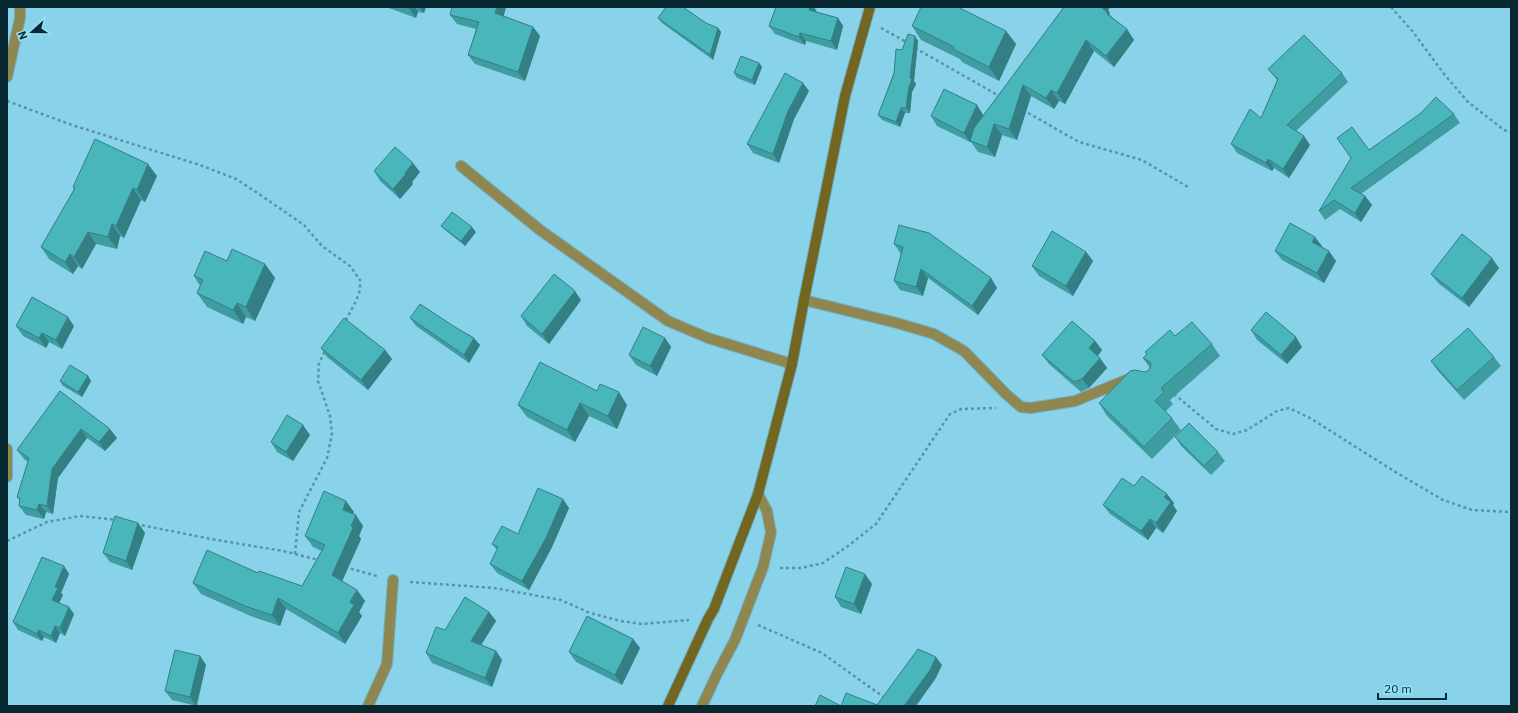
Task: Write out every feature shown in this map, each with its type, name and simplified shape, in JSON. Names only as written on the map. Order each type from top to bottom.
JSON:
[{"type":"street","points":[[7,77],[20,18],[20,7]]},
{"type":"street","points":[[668,706],[714,609],[758,494],[792,364],[845,96],[870,7]]},
{"type":"street","points":[[461,166],[540,230],[668,321],[708,338],[792,364]]},
{"type":"street","points":[[804,300],[897,323],[934,334],[964,350],[1006,394],[1021,407],[1031,408],[1075,401],[1130,379],[1144,376]]},
{"type":"street","points":[[7,449],[7,477]]},
{"type":"street","points":[[702,706],[735,640],[763,567],[771,533],[767,511],[758,494]]},
{"type":"street","points":[[368,706],[387,664],[393,580]]},
{"type":"path","points":[[1391,7],[1413,32],[1444,74],[1468,102],[1504,130],[1511,132]]},
{"type":"path","points":[[866,20],[1003,99]]},
{"type":"path","points":[[7,101],[72,125],[200,165],[236,179],[304,225],[322,246],[350,266],[360,280],[360,290],[349,317],[342,327]]},
{"type":"path","points":[[1017,106],[1078,142],[1142,160],[1188,187]]},
{"type":"path","points":[[295,554],[299,512],[327,458],[332,434],[330,416],[318,381],[319,363],[325,349]]},
{"type":"path","points":[[1169,390],[1216,429],[1233,434],[1247,430],[1277,411],[1289,408],[1310,418],[1443,500],[1472,510],[1511,512]]},
{"type":"path","points":[[763,567],[801,568],[823,563],[876,524],[950,414],[961,409],[1021,407]]},
{"type":"path","points":[[7,541],[47,522],[80,516],[120,520]]},
{"type":"path","points":[[135,524],[295,554],[325,562]]},
{"type":"path","points":[[340,566],[393,580],[494,588],[561,600],[590,613],[621,621],[642,624],[708,619]]},
{"type":"path","points":[[743,620],[780,634],[822,653],[890,702]]},
{"type":"building","points":[[452,7],[497,7],[495,13],[533,27],[518,72],[468,55],[479,22],[450,15]]},
{"type":"building","points":[[666,7],[683,7],[706,23],[718,28],[710,55],[658,18]]},
{"type":"building","points":[[776,7],[810,7],[809,10],[838,18],[831,41],[800,33],[799,37],[769,26]]},
{"type":"building","points":[[921,7],[958,7],[1006,31],[989,67],[953,49],[954,47],[912,26]]},
{"type":"building","points":[[1064,7],[1101,7],[1108,13],[1107,14],[1127,29],[1106,56],[1086,40],[1057,93],[1051,90],[1046,98],[1023,85],[1009,129],[994,124],[987,147],[970,141],[974,128]]},
{"type":"building","points":[[908,34],[915,36],[910,78],[912,79],[909,87],[906,108],[901,108],[896,122],[878,115],[894,74],[896,49],[902,50]]},
{"type":"building","points":[[1304,35],[1342,73],[1287,125],[1304,136],[1283,169],[1268,159],[1266,163],[1231,144],[1250,109],[1261,118],[1278,79],[1268,69]]},
{"type":"building","points":[[741,56],[759,63],[752,80],[734,73]]},
{"type":"building","points":[[785,73],[803,83],[788,111],[773,154],[747,144]]},
{"type":"building","points":[[944,89],[977,105],[964,133],[931,116]]},
{"type":"building","points":[[1436,97],[1454,114],[1351,188],[1365,196],[1355,213],[1334,200],[1319,211],[1351,158],[1337,138],[1352,127],[1369,150],[1421,113]]},
{"type":"building","points":[[95,139],[148,164],[137,190],[133,188],[116,226],[112,224],[108,237],[88,232],[74,257],[70,254],[65,262],[41,247],[75,188],[73,187]]},
{"type":"building","points":[[395,147],[413,163],[393,189],[374,171]]},
{"type":"building","points":[[452,212],[472,227],[461,241],[441,226]]},
{"type":"building","points":[[1290,223],[1315,237],[1312,242],[1329,251],[1317,273],[1275,251]]},
{"type":"building","points":[[899,225],[929,233],[991,278],[972,306],[921,269],[916,287],[894,281],[903,247],[894,244]]},
{"type":"building","points":[[1052,231],[1086,252],[1066,286],[1032,266]]},
{"type":"building","points":[[1462,234],[1492,258],[1462,298],[1431,274]]},
{"type":"building","points":[[232,249],[265,264],[246,307],[237,303],[233,310],[197,293],[203,280],[194,276],[205,251],[227,261]]},
{"type":"building","points":[[554,274],[575,291],[542,334],[521,316]]},
{"type":"building","points":[[32,297],[68,317],[56,340],[42,333],[39,338],[16,326]]},
{"type":"building","points":[[420,304],[474,338],[464,355],[410,318]]},
{"type":"building","points":[[1266,312],[1296,337],[1281,355],[1251,330]]},
{"type":"building","points":[[344,318],[385,350],[361,380],[321,348]]},
{"type":"building","points":[[1072,321],[1095,341],[1089,348],[1100,358],[1082,379],[1074,382],[1042,355]]},
{"type":"building","points":[[1192,322],[1212,344],[1161,388],[1164,392],[1155,401],[1172,418],[1144,447],[1099,403],[1130,371],[1135,370],[1145,372],[1149,370],[1151,365],[1150,362],[1143,358],[1147,354],[1145,352],[1170,330],[1175,336]]},
{"type":"building","points":[[643,327],[665,338],[650,366],[629,355]]},
{"type":"building","points":[[1468,328],[1494,357],[1457,390],[1431,361]]},
{"type":"building","points":[[540,362],[597,391],[600,384],[619,392],[608,416],[580,403],[567,430],[518,405]]},
{"type":"building","points":[[70,365],[88,376],[78,392],[60,381]]},
{"type":"building","points":[[60,391],[110,429],[99,442],[81,429],[52,469],[47,506],[39,504],[37,510],[19,506],[20,498],[17,497],[29,458],[17,450]]},
{"type":"building","points":[[287,415],[303,425],[286,452],[271,442]]},
{"type":"building","points":[[1189,423],[1218,452],[1204,466],[1175,437]]},
{"type":"building","points":[[1142,476],[1167,494],[1164,497],[1171,502],[1156,523],[1150,519],[1141,531],[1103,505],[1122,478],[1134,486]]},
{"type":"building","points":[[538,488],[563,499],[546,538],[522,581],[490,564],[498,547],[492,544],[502,526],[518,534]]},
{"type":"building","points":[[324,491],[346,501],[343,510],[356,515],[351,526],[353,528],[332,575],[357,590],[350,602],[354,605],[338,633],[278,598],[272,615],[245,606],[193,583],[207,550],[258,573],[259,571],[302,586],[325,545],[305,536]]},
{"type":"building","points":[[115,516],[138,523],[126,561],[103,553]]},
{"type":"building","points":[[42,557],[64,566],[55,587],[58,588],[52,600],[69,607],[60,628],[55,626],[51,636],[39,630],[37,634],[13,622]]},
{"type":"building","points":[[846,567],[865,574],[854,604],[835,597]]},
{"type":"building","points":[[465,597],[489,612],[471,641],[496,651],[485,678],[426,653],[436,627],[445,630]]},
{"type":"building","points":[[587,616],[633,639],[615,675],[569,652]]},
{"type":"building","points":[[918,649],[936,657],[930,670],[904,706],[841,706],[846,693],[877,705]]},
{"type":"building","points":[[175,650],[200,656],[190,697],[165,691]]},
{"type":"building","points":[[820,695],[841,706],[815,706]]}]
